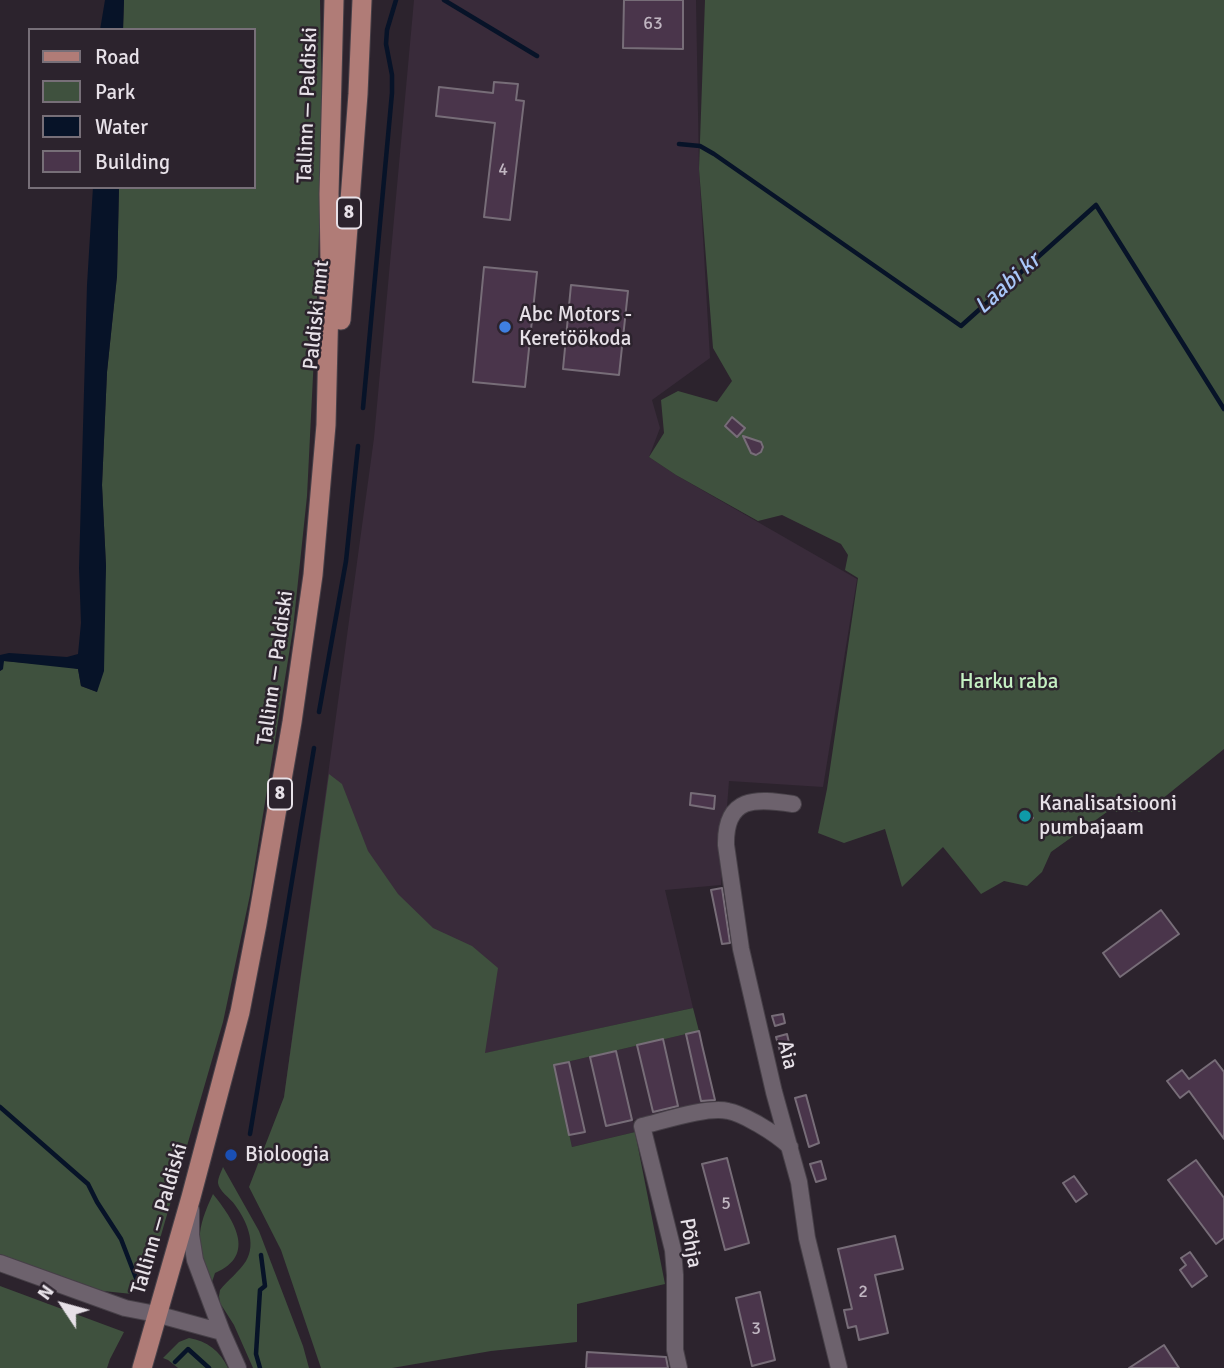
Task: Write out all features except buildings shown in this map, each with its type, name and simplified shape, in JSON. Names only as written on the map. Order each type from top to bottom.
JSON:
[{"type":"main road","name":"Tallinn — Paldiski","points":[[142,1368],[191,1198],[240,1012],[292,722],[313,575],[326,425],[334,0]]},
{"type":"main road","name":"Paldiski mnt","points":[[326,425],[341,329],[362,0]]},
{"type":"street","name":"Aia","points":[[793,804],[759,800],[747,803],[738,808],[731,817],[726,834],[741,949],[774,1092],[799,1182],[807,1238],[839,1368]]},
{"type":"street","name":"Põhja","points":[[679,1368],[675,1349],[673,1250],[642,1126],[706,1111],[726,1110],[769,1130],[790,1146]]},
{"type":"street","points":[[191,1198],[191,1235],[195,1260],[238,1368]]},
{"type":"street","points":[[0,1263],[125,1308],[222,1332]]},
{"type":"shaded area","points":[[414,0],[696,0],[699,169],[710,358],[652,400],[660,428],[649,457],[857,579],[823,787],[729,781],[721,885],[665,890],[693,1008],[284,1097],[374,438]]},
{"type":"shaded area","points":[[699,1031],[715,1102],[633,1120],[635,1132],[572,1147],[554,1065]]},
{"type":"green space","points":[[124,0],[320,0],[322,98],[318,276],[307,496],[293,629],[250,895],[223,1022],[148,1280],[132,1294],[103,1291],[0,1254],[0,671],[3,669],[3,661],[66,666],[78,669],[81,686],[97,692],[106,566],[102,485],[107,372],[117,276],[119,189],[256,189],[256,28],[123,28]]},
{"type":"green space","name":"Harku raba","points":[[705,0],[1224,0],[1224,749],[1146,812],[1107,812],[1051,852],[1042,872],[1027,886],[1004,881],[981,894],[943,847],[902,887],[885,829],[844,843],[818,833],[858,578],[845,570],[848,555],[841,544],[782,515],[758,521],[649,457],[664,433],[661,400],[678,391],[717,402],[732,381],[713,348],[699,169]]},
{"type":"green space","points":[[329,774],[342,784],[368,851],[398,894],[433,928],[472,946],[498,968],[485,1053],[693,1008],[699,1031],[554,1065],[572,1147],[635,1132],[665,1284],[577,1304],[577,1342],[491,1351],[392,1368],[321,1368],[281,1250],[249,1187],[284,1097]]},
{"type":"green space","points":[[223,1167],[259,1231],[309,1368],[253,1368],[234,1325],[220,1303],[220,1290],[246,1261],[250,1247],[249,1232],[243,1218],[219,1186],[218,1179]]},
{"type":"green space","points":[[213,1194],[234,1225],[239,1247],[236,1257],[215,1273],[212,1282],[202,1258],[200,1237]]},
{"type":"green space","points":[[0,1286],[124,1332],[107,1368],[0,1368]]},
{"type":"green space","points":[[189,1338],[212,1348],[228,1368],[178,1368],[163,1358],[179,1342]]},
{"type":"water","points":[[105,0],[124,0],[123,28],[100,28]]},
{"type":"water","points":[[93,189],[119,189],[117,276],[107,372],[102,485],[106,566],[104,671],[97,692],[81,686],[78,669],[4,661],[0,671],[0,655],[9,653],[67,657],[78,654],[81,623],[79,568],[87,285]]},
{"type":"waterway","points":[[363,408],[392,93],[392,75],[386,44],[387,30],[396,0]]},
{"type":"waterway","points":[[444,0],[537,56]]},
{"type":"waterway","name":"Laabi kr","points":[[679,144],[700,146],[714,154],[961,326],[1096,205],[1224,409]]},
{"type":"waterway","points":[[319,712],[346,561],[358,446]]},
{"type":"waterway","points":[[250,1134],[314,748]]},
{"type":"waterway","points":[[0,1107],[88,1184],[121,1239],[136,1278]]},
{"type":"waterway","points":[[260,1368],[256,1354],[260,1290],[265,1286],[261,1255]]},
{"type":"waterway","points":[[175,1362],[188,1349],[209,1368]]},
{"type":"place","name":"Abc Motors - Keretöökoda","points":[[505,327]]},
{"type":"place","name":"Kanalisatsiooni pumbajaam","points":[[1025,816]]},
{"type":"place","name":"Bioloogia","points":[[231,1155]]}]
